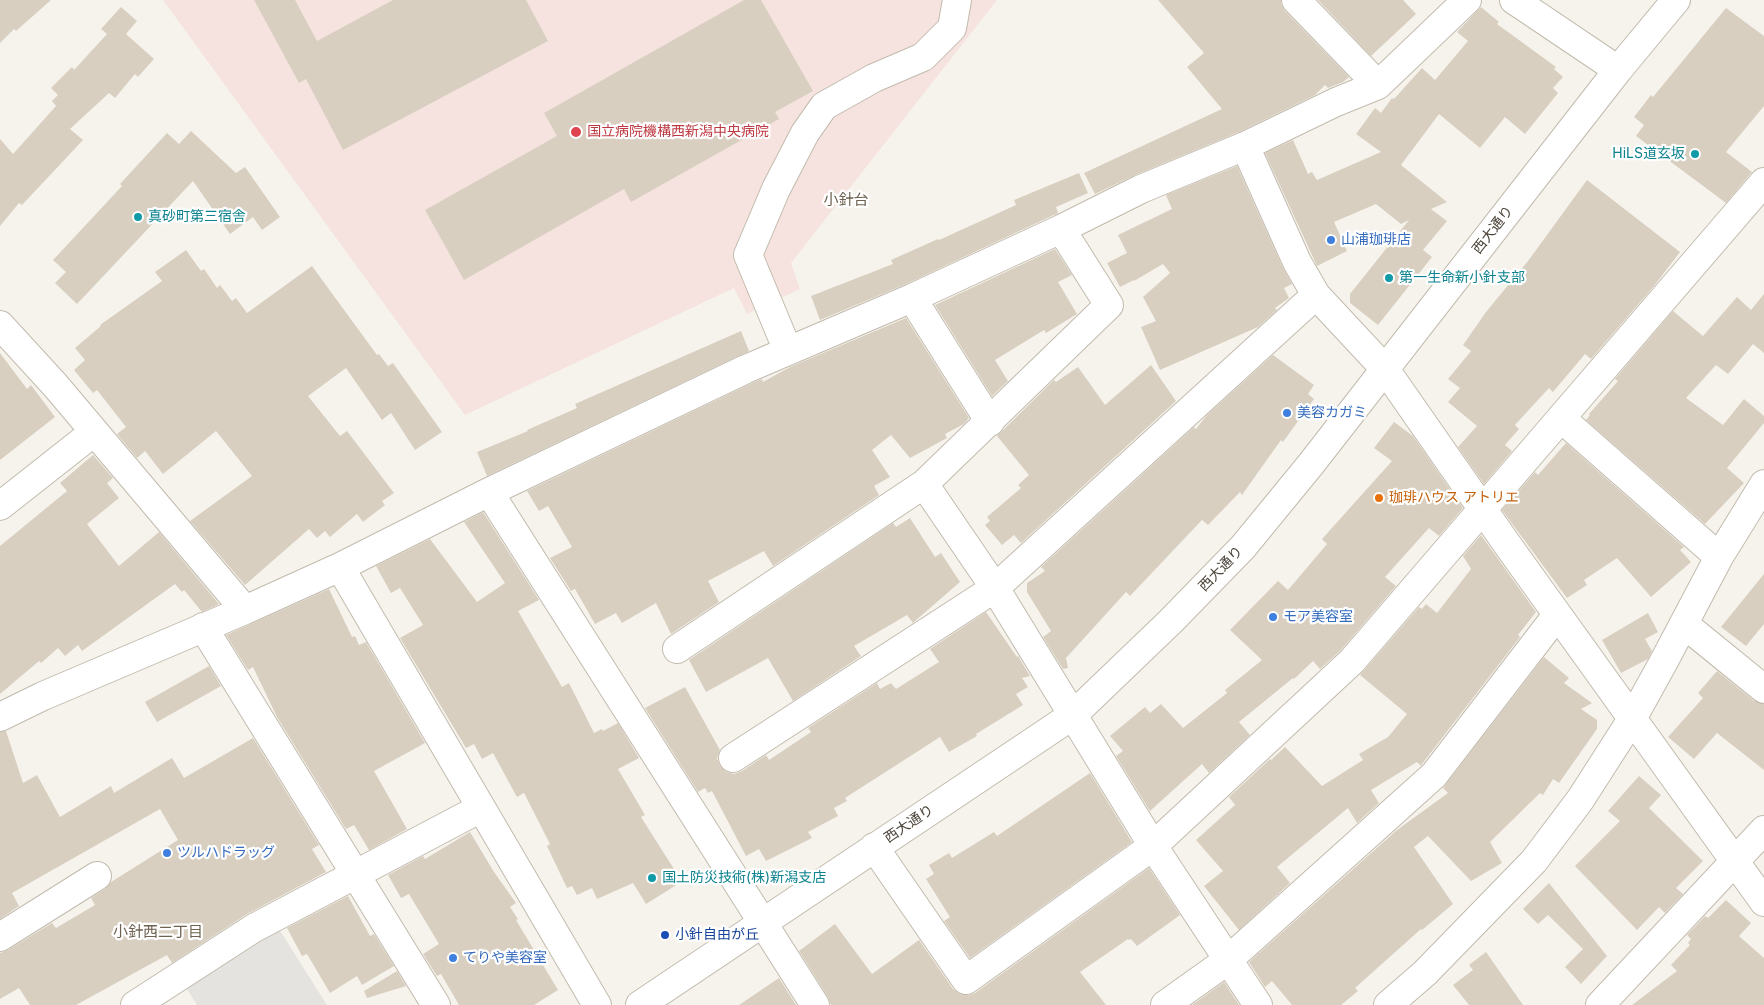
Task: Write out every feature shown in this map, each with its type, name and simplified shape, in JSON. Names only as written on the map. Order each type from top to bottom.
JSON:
[{"type":"street","points":[[788,351],[748,255],[776,189],[805,133],[824,106],[874,78],[923,58],[952,28],[957,0]]},
{"type":"street","points":[[1296,0],[1378,85]]},
{"type":"street","points":[[0,717],[340,567],[489,492],[746,369],[912,298],[1061,229],[1141,189],[1245,146],[1336,102],[1378,85],[1467,0]]},
{"type":"street","points":[[1514,0],[1618,70]]},
{"type":"street","name":"西大通り","points":[[640,1005],[1073,715],[1171,621],[1243,547],[1311,464],[1618,70],[1676,0]]},
{"type":"street","points":[[1245,146],[1297,262],[1316,295],[1385,369],[1557,615],[1764,902]]},
{"type":"street","points":[[874,847],[966,980],[1153,846],[1352,661],[1764,182]]},
{"type":"street","points":[[677,649],[924,484],[1109,305],[1061,229]]},
{"type":"street","points":[[733,758],[995,588],[1316,295]]},
{"type":"street","points":[[912,298],[990,422]]},
{"type":"street","points":[[0,325],[94,432],[245,610]]},
{"type":"street","points":[[1562,419],[1719,557]]},
{"type":"street","points":[[0,506],[94,432]]},
{"type":"street","points":[[924,484],[995,588],[1153,846],[1258,1005]]},
{"type":"street","points":[[1388,1005],[1425,973],[1534,861],[1580,800],[1632,718],[1719,557],[1762,490]]},
{"type":"street","points":[[489,492],[815,1005]]},
{"type":"street","points":[[340,567],[597,1005]]},
{"type":"street","points":[[1166,1005],[1228,960],[1434,775],[1557,615]]},
{"type":"street","points":[[1684,624],[1764,689]]},
{"type":"street","points":[[203,627],[354,875],[436,1005]]},
{"type":"street","points":[[135,1005],[254,928],[481,808]]},
{"type":"street","points":[[1600,1005],[1764,830]]},
{"type":"street","points":[[0,937],[96,876]]},
{"type":"shaded area","name":"国立病院機構西新潟中央病院","points":[[163,0],[997,0],[791,263],[800,289],[747,314],[734,288],[465,415]]},
{"type":"shaded area","points":[[279,929],[327,1005],[197,1005],[185,986]]},
{"type":"building","points":[[0,0],[51,0],[16,31],[14,29],[0,43]]},
{"type":"building","points":[[254,0],[295,0],[317,41],[393,0],[526,0],[548,41],[343,150],[306,79],[299,83]]},
{"type":"building","points":[[744,0],[761,0],[813,91],[775,112],[779,119],[631,202],[624,189],[464,280],[425,210],[557,136],[544,113]]},
{"type":"building","points":[[1158,0],[1281,0],[1285,11],[1349,77],[1343,82],[1328,88],[1325,85],[1315,95],[1239,132],[1135,175],[1095,194],[1084,173],[1222,109],[1187,67],[1204,53]]},
{"type":"building","points":[[1318,0],[1403,0],[1416,14],[1371,56]]},
{"type":"building","points":[[121,7],[137,21],[126,34],[154,59],[138,77],[135,74],[115,98],[109,93],[70,129],[83,140],[22,205],[19,203],[0,226],[0,139],[13,154],[56,106],[52,101],[58,95],[51,88],[72,67],[74,70],[107,34],[101,29]]},
{"type":"building","points":[[1481,7],[1499,22],[1497,24],[1556,67],[1554,69],[1563,77],[1553,88],[1558,93],[1525,134],[1505,117],[1480,148],[1439,114],[1401,165],[1447,202],[1431,209],[1447,221],[1423,250],[1432,257],[1378,325],[1350,303],[1350,294],[1409,220],[1401,224],[1376,204],[1334,222],[1347,251],[1317,266],[1265,153],[1293,140],[1308,174],[1312,172],[1317,180],[1381,152],[1356,134],[1375,108],[1381,113],[1392,98],[1394,99],[1422,68],[1435,80],[1468,41],[1457,32]]},
{"type":"building","points":[[1726,8],[1764,36],[1764,106],[1726,152],[1752,172],[1726,203],[1636,136],[1644,125],[1634,117],[1651,95],[1653,97]]},
{"type":"building","name":"真砂町第三宿舎","points":[[191,131],[236,173],[245,167],[280,217],[262,230],[253,217],[230,234],[193,181],[77,304],[55,283],[66,272],[53,260],[122,186],[120,184],[167,133],[179,144]]},
{"type":"building","points":[[1237,166],[1292,284],[1284,288],[1289,298],[1275,308],[1277,310],[1258,327],[1160,370],[1141,327],[1156,321],[1143,297],[1170,273],[1163,264],[1120,287],[1107,263],[1127,253],[1118,235],[1172,209],[1166,195]]},
{"type":"building","points":[[1079,173],[1088,193],[1056,207],[1058,213],[906,284],[820,320],[811,296],[893,264],[891,260],[1016,205],[1014,200]]},
{"type":"building","points":[[1587,180],[1680,252],[1654,286],[1591,359],[1585,354],[1553,392],[1549,388],[1515,425],[1519,429],[1505,445],[1512,451],[1484,484],[1458,447],[1477,426],[1448,402],[1460,388],[1448,379],[1471,351],[1463,345],[1486,312],[1528,261]]},
{"type":"building","points":[[1055,249],[1072,275],[1058,282],[1077,314],[1046,333],[1044,330],[995,360],[1008,381],[992,396],[935,305]]},
{"type":"building","points":[[186,250],[201,271],[204,269],[217,288],[220,285],[232,301],[236,298],[247,313],[312,266],[377,355],[379,354],[388,366],[393,363],[442,432],[415,450],[391,413],[382,420],[346,368],[308,396],[340,436],[347,431],[394,493],[382,501],[385,505],[363,522],[357,514],[330,537],[325,531],[317,538],[309,529],[245,585],[190,521],[252,476],[216,431],[163,474],[145,451],[137,458],[117,434],[126,427],[97,390],[93,393],[74,370],[85,360],[75,348],[100,325],[162,281],[155,272]]},
{"type":"building","points":[[1764,294],[1764,353],[1753,344],[1728,374],[1716,365],[1686,398],[1723,425],[1744,399],[1764,416],[1764,423],[1727,468],[1744,483],[1705,524],[1586,420],[1618,381],[1615,379],[1673,311],[1703,336],[1737,297],[1751,310]]},
{"type":"building","points":[[906,318],[969,418],[964,424],[945,434],[947,438],[910,458],[891,435],[872,450],[890,477],[874,486],[879,495],[773,566],[764,551],[708,581],[719,602],[671,634],[656,603],[622,623],[616,613],[595,624],[575,589],[571,591],[550,558],[572,547],[548,506],[539,511],[527,491],[752,383],[762,379],[763,382],[790,367]]},
{"type":"building","points":[[741,331],[749,351],[487,476],[477,452],[577,408],[575,404]]},
{"type":"building","points":[[0,353],[27,389],[31,385],[55,417],[0,460]]},
{"type":"building","points":[[1273,355],[1314,385],[1308,394],[1314,399],[1283,442],[1281,440],[1242,495],[1240,492],[1208,525],[1202,520],[1130,596],[1126,592],[1066,658],[1068,668],[1063,669],[1043,637],[1051,631],[1027,592],[1027,583],[1045,571],[1041,567],[1194,427],[1196,429],[1207,415]]},
{"type":"building","points":[[1151,365],[1176,401],[1021,543],[1014,535],[1002,545],[985,525],[990,521],[987,517],[1021,488],[1018,485],[1029,475],[997,436],[1054,380],[1056,382],[1078,367],[1105,405]]},
{"type":"building","points":[[1394,422],[1413,436],[1463,508],[1439,536],[1429,528],[1385,577],[1396,586],[1341,650],[1320,669],[1313,661],[1294,679],[1239,722],[1250,735],[1209,773],[1202,764],[1150,811],[1116,756],[1123,751],[1110,736],[1145,707],[1150,713],[1161,704],[1183,728],[1227,693],[1225,690],[1262,660],[1230,630],[1278,581],[1288,590],[1327,544],[1322,539],[1392,461],[1374,448]]},
{"type":"building","points":[[1566,443],[1684,547],[1680,550],[1691,562],[1651,597],[1617,558],[1584,580],[1587,585],[1567,598],[1502,510],[1535,472],[1538,475]]},
{"type":"building","points":[[93,455],[113,478],[107,483],[119,498],[87,524],[119,566],[159,532],[219,604],[202,612],[184,590],[182,592],[175,584],[82,651],[78,645],[65,656],[58,648],[41,663],[39,661],[0,694],[0,546],[67,491],[60,483]]},
{"type":"building","points":[[483,512],[539,600],[518,611],[562,687],[569,683],[594,733],[602,729],[603,731],[618,723],[639,758],[618,769],[645,815],[641,817],[674,869],[670,872],[678,884],[646,904],[633,883],[597,899],[592,888],[577,895],[572,886],[567,888],[547,846],[550,844],[524,793],[517,797],[493,753],[482,759],[474,744],[466,748],[400,638],[423,625],[400,588],[391,593],[376,566],[430,539],[477,602],[505,583],[464,522]]},
{"type":"building","points":[[910,518],[935,557],[941,553],[960,582],[913,623],[907,615],[854,646],[861,656],[793,701],[768,658],[706,692],[689,660],[893,523],[896,527]]},
{"type":"building","points":[[1481,535],[1536,612],[1518,635],[1520,637],[1421,766],[1417,762],[1371,790],[1379,803],[1357,823],[1348,808],[1277,867],[1290,883],[1239,930],[1204,886],[1223,871],[1196,840],[1235,805],[1229,797],[1285,747],[1322,786],[1363,760],[1359,754],[1388,737],[1407,714],[1360,675],[1419,607],[1422,609],[1426,604],[1437,613],[1471,569],[1463,556]]},
{"type":"building","points":[[1764,574],[1764,624],[1746,646],[1721,627]]},
{"type":"building","points":[[329,589],[352,637],[355,636],[359,645],[366,642],[425,743],[374,771],[407,829],[369,850],[354,825],[346,829],[277,717],[253,667],[248,670],[226,635]]},
{"type":"building","points":[[986,612],[1030,676],[1022,678],[1028,687],[1016,694],[1023,705],[976,734],[977,736],[949,752],[940,737],[845,798],[847,801],[834,808],[838,816],[808,832],[812,838],[766,861],[759,849],[746,856],[712,791],[708,793],[705,788],[698,792],[645,708],[685,687],[720,750],[717,758],[720,766],[726,772],[734,774],[742,771],[766,755],[769,760],[811,732],[808,728],[877,683],[880,689],[891,683],[896,689],[939,662],[930,649]]},
{"type":"building","points":[[1648,613],[1658,632],[1645,639],[1652,651],[1648,659],[1621,673],[1602,640]]},
{"type":"building","points":[[1544,657],[1569,678],[1564,683],[1592,703],[1581,709],[1597,720],[1597,729],[1559,783],[1553,779],[1543,795],[1540,793],[1490,842],[1502,863],[1471,881],[1428,836],[1414,847],[1453,904],[1421,929],[1355,988],[1358,991],[1341,1005],[1292,1005],[1272,981],[1265,987],[1249,962],[1397,830],[1448,793],[1443,788]]},
{"type":"building","points":[[209,666],[221,686],[157,722],[145,702]]},
{"type":"building","points":[[1717,671],[1754,701],[1764,704],[1764,770],[1717,733],[1694,759],[1668,737],[1703,698],[1698,693]]},
{"type":"building","points":[[6,731],[23,783],[37,775],[60,817],[111,786],[114,793],[172,758],[184,778],[253,738],[319,845],[312,849],[326,872],[247,914],[172,963],[167,955],[76,1005],[30,1005],[19,988],[0,999],[0,953],[52,923],[56,928],[95,905],[91,898],[105,889],[111,882],[178,840],[160,809],[12,893],[19,906],[0,919],[0,732]]},
{"type":"building","points":[[1090,773],[1132,842],[970,958],[944,921],[950,917],[926,879],[934,874],[929,865],[949,853],[952,858],[994,832],[997,836]]},
{"type":"building","points":[[1639,776],[1661,795],[1649,808],[1703,861],[1676,888],[1683,894],[1665,913],[1659,907],[1637,930],[1575,866],[1620,821],[1608,811]]},
{"type":"building","points":[[470,832],[494,872],[516,903],[510,907],[518,919],[516,920],[558,990],[534,1005],[459,1005],[441,974],[437,976],[423,954],[439,944],[409,894],[401,898],[388,875],[423,856],[425,859]]},
{"type":"building","points":[[1149,868],[1180,915],[1137,946],[1131,939],[1128,939],[1080,972],[1106,1005],[831,1005],[799,951],[835,924],[872,974],[919,940],[953,989],[960,994],[968,995],[975,993]]},
{"type":"building","points":[[1549,883],[1607,956],[1581,984],[1565,967],[1583,949],[1548,915],[1538,924],[1523,909]]},
{"type":"building","points":[[348,896],[370,936],[374,934],[394,966],[362,985],[357,976],[330,993],[307,954],[302,956],[287,928]]},
{"type":"building","points":[[1726,900],[1751,923],[1739,936],[1764,958],[1764,1005],[1632,1005],[1677,971],[1671,965],[1690,945],[1688,943],[1691,939],[1687,935],[1705,916],[1708,918]]},
{"type":"building","points":[[1486,952],[1523,1005],[1469,1005],[1453,985],[1473,970],[1469,965]]},
{"type":"building","points":[[397,971],[406,986],[367,998],[364,991]]},
{"type":"building","points":[[779,978],[796,1005],[739,1005]]},
{"type":"building","points":[[1224,982],[1239,1005],[1192,1005]]},
{"type":"place","name":"国立病院機構西新潟中央病院","points":[[576,132]]},
{"type":"place","name":"HiLS道玄坂","points":[[1695,154]]},
{"type":"place","name":"真砂町第三宿舎","points":[[138,217]]},
{"type":"place","name":"山浦珈琲店","points":[[1331,240]]},
{"type":"place","name":"第一生命新小針支部","points":[[1389,278]]},
{"type":"place","name":"美容カガミ","points":[[1287,413]]},
{"type":"place","name":"珈琲ハウス アトリエ","points":[[1379,498]]},
{"type":"place","name":"モア美容室","points":[[1273,617]]},
{"type":"place","name":"ツルハドラッグ","points":[[167,853]]},
{"type":"place","name":"国土防災技術(株)新潟支店","points":[[652,878]]},
{"type":"place","name":"小針自由が丘","points":[[665,935]]},
{"type":"place","name":"てりや美容室","points":[[453,958]]},
{"type":"district","name":"小針台","points":[[846,200]]},
{"type":"district","name":"小針西二丁目","points":[[158,932]]}]
